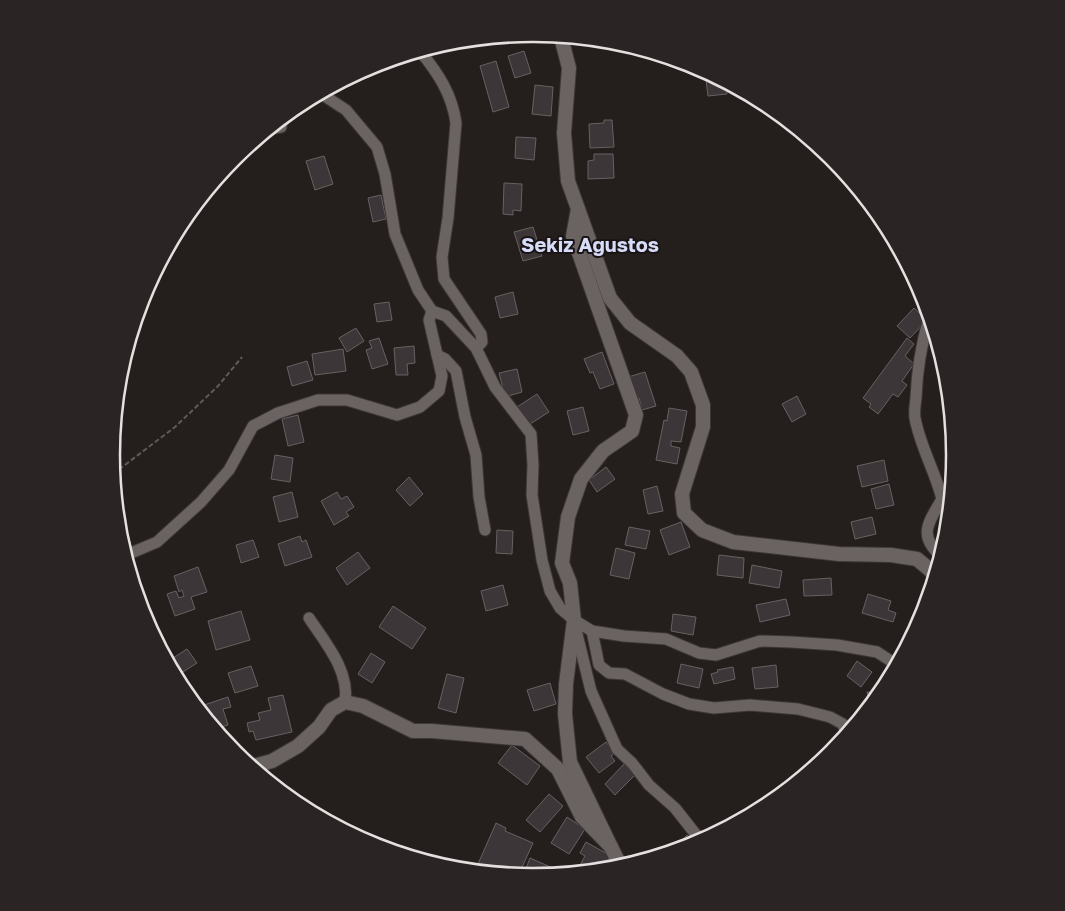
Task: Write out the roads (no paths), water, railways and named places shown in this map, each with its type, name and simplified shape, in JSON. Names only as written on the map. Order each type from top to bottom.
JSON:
[{"type":"street","points":[[563,43],[570,68],[564,133],[568,181],[610,298],[630,323],[677,356],[691,372],[703,404],[704,427],[682,494],[684,513],[702,530],[733,542],[839,554],[891,555],[918,559],[929,569]]},
{"type":"street","points":[[425,57],[444,84],[456,122],[448,218],[442,257],[444,279],[482,334],[482,342],[476,348]]},
{"type":"street","points":[[327,98],[346,110],[377,146],[385,174],[395,234],[418,290],[432,311],[446,316],[476,348],[495,387],[531,434],[534,465],[532,495],[542,560],[550,591],[560,608],[574,620],[592,631],[624,636],[666,639],[699,653],[716,655],[760,641],[837,645],[877,652],[890,661]]},
{"type":"street","points":[[578,208],[573,236],[616,353],[636,415],[632,430],[603,451],[581,479],[568,517],[562,563],[570,583],[574,620],[591,691],[617,749],[632,762],[650,784],[675,808],[696,835]]},
{"type":"street","points":[[132,553],[158,542],[201,502],[229,470],[253,426],[278,413],[318,400],[347,400],[397,416],[420,407],[439,391],[442,376],[429,320],[432,311]]},
{"type":"street","points":[[926,331],[917,374],[915,416],[923,447],[937,480],[942,499],[928,524],[926,536],[934,551]]},
{"type":"street","points":[[437,355],[445,358],[456,372],[465,417],[476,456],[479,497],[485,530]]},
{"type":"street","points":[[309,618],[330,650],[343,676],[346,692],[345,702]]},
{"type":"street","points":[[574,620],[566,684],[565,714],[570,762],[617,860]]},
{"type":"street","points":[[592,631],[599,665],[609,673],[625,674],[662,694],[689,704],[714,708],[750,705],[798,709],[830,717],[843,724],[844,727]]},
{"type":"street","points":[[259,765],[272,761],[298,746],[319,727],[331,710],[345,702],[363,706],[413,731],[525,739],[558,769],[572,801],[582,818],[611,847]]},
{"type":"district","name":"Sekiz Ağustos","points":[[590,244]]}]
